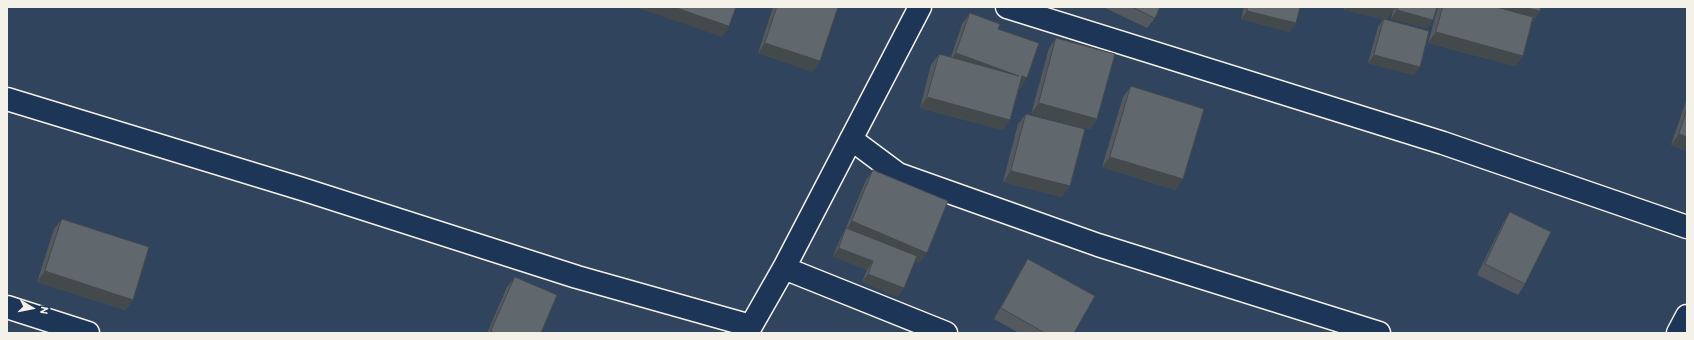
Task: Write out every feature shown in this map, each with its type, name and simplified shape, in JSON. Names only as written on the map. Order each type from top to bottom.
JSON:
[{"type":"street","points":[[7,99],[302,189],[749,330],[784,268],[920,7]]},
{"type":"street","points":[[1007,7],[1443,143],[1687,227]]},
{"type":"street","points":[[851,139],[898,174],[1098,245],[1379,333]]},
{"type":"street","points":[[784,268],[946,333]]},
{"type":"street","points":[[7,306],[88,333]]},
{"type":"street","points":[[1678,333],[1687,316]]},
{"type":"building","points":[[674,7],[736,7],[729,26]]},
{"type":"building","points":[[777,7],[838,7],[820,61],[765,43]]},
{"type":"building","points":[[1133,7],[1160,7],[1155,18]]},
{"type":"building","points":[[1248,7],[1300,7],[1296,23],[1247,11]]},
{"type":"building","points":[[1398,7],[1437,7],[1433,20],[1397,10]]},
{"type":"building","points":[[1443,7],[1496,7],[1533,17],[1523,56],[1436,32]]},
{"type":"building","points":[[1524,7],[1541,7],[1540,11]]},
{"type":"building","points":[[970,13],[1000,24],[998,29],[1039,43],[1027,78],[1022,76],[1010,120],[927,97],[939,54],[1019,76],[956,53]]},
{"type":"building","points":[[1384,19],[1429,31],[1420,67],[1374,55]]},
{"type":"building","points":[[1056,38],[1115,54],[1097,119],[1039,103]]},
{"type":"building","points":[[1131,86],[1204,109],[1183,179],[1110,157]]},
{"type":"building","points":[[1687,110],[1687,137],[1679,134]]},
{"type":"building","points":[[1026,114],[1085,129],[1070,186],[1011,171]]},
{"type":"building","points":[[873,170],[948,201],[927,253],[852,221]]},
{"type":"building","points":[[1510,212],[1551,232],[1525,284],[1485,264]]},
{"type":"building","points":[[62,219],[149,247],[133,300],[45,271]]},
{"type":"building","points":[[846,228],[917,256],[904,288],[868,274],[873,261],[839,248]]},
{"type":"building","points":[[1028,259],[1095,296],[1074,333],[1045,333],[1001,308]]},
{"type":"building","points":[[515,277],[557,295],[541,333],[495,333],[491,331]]}]
